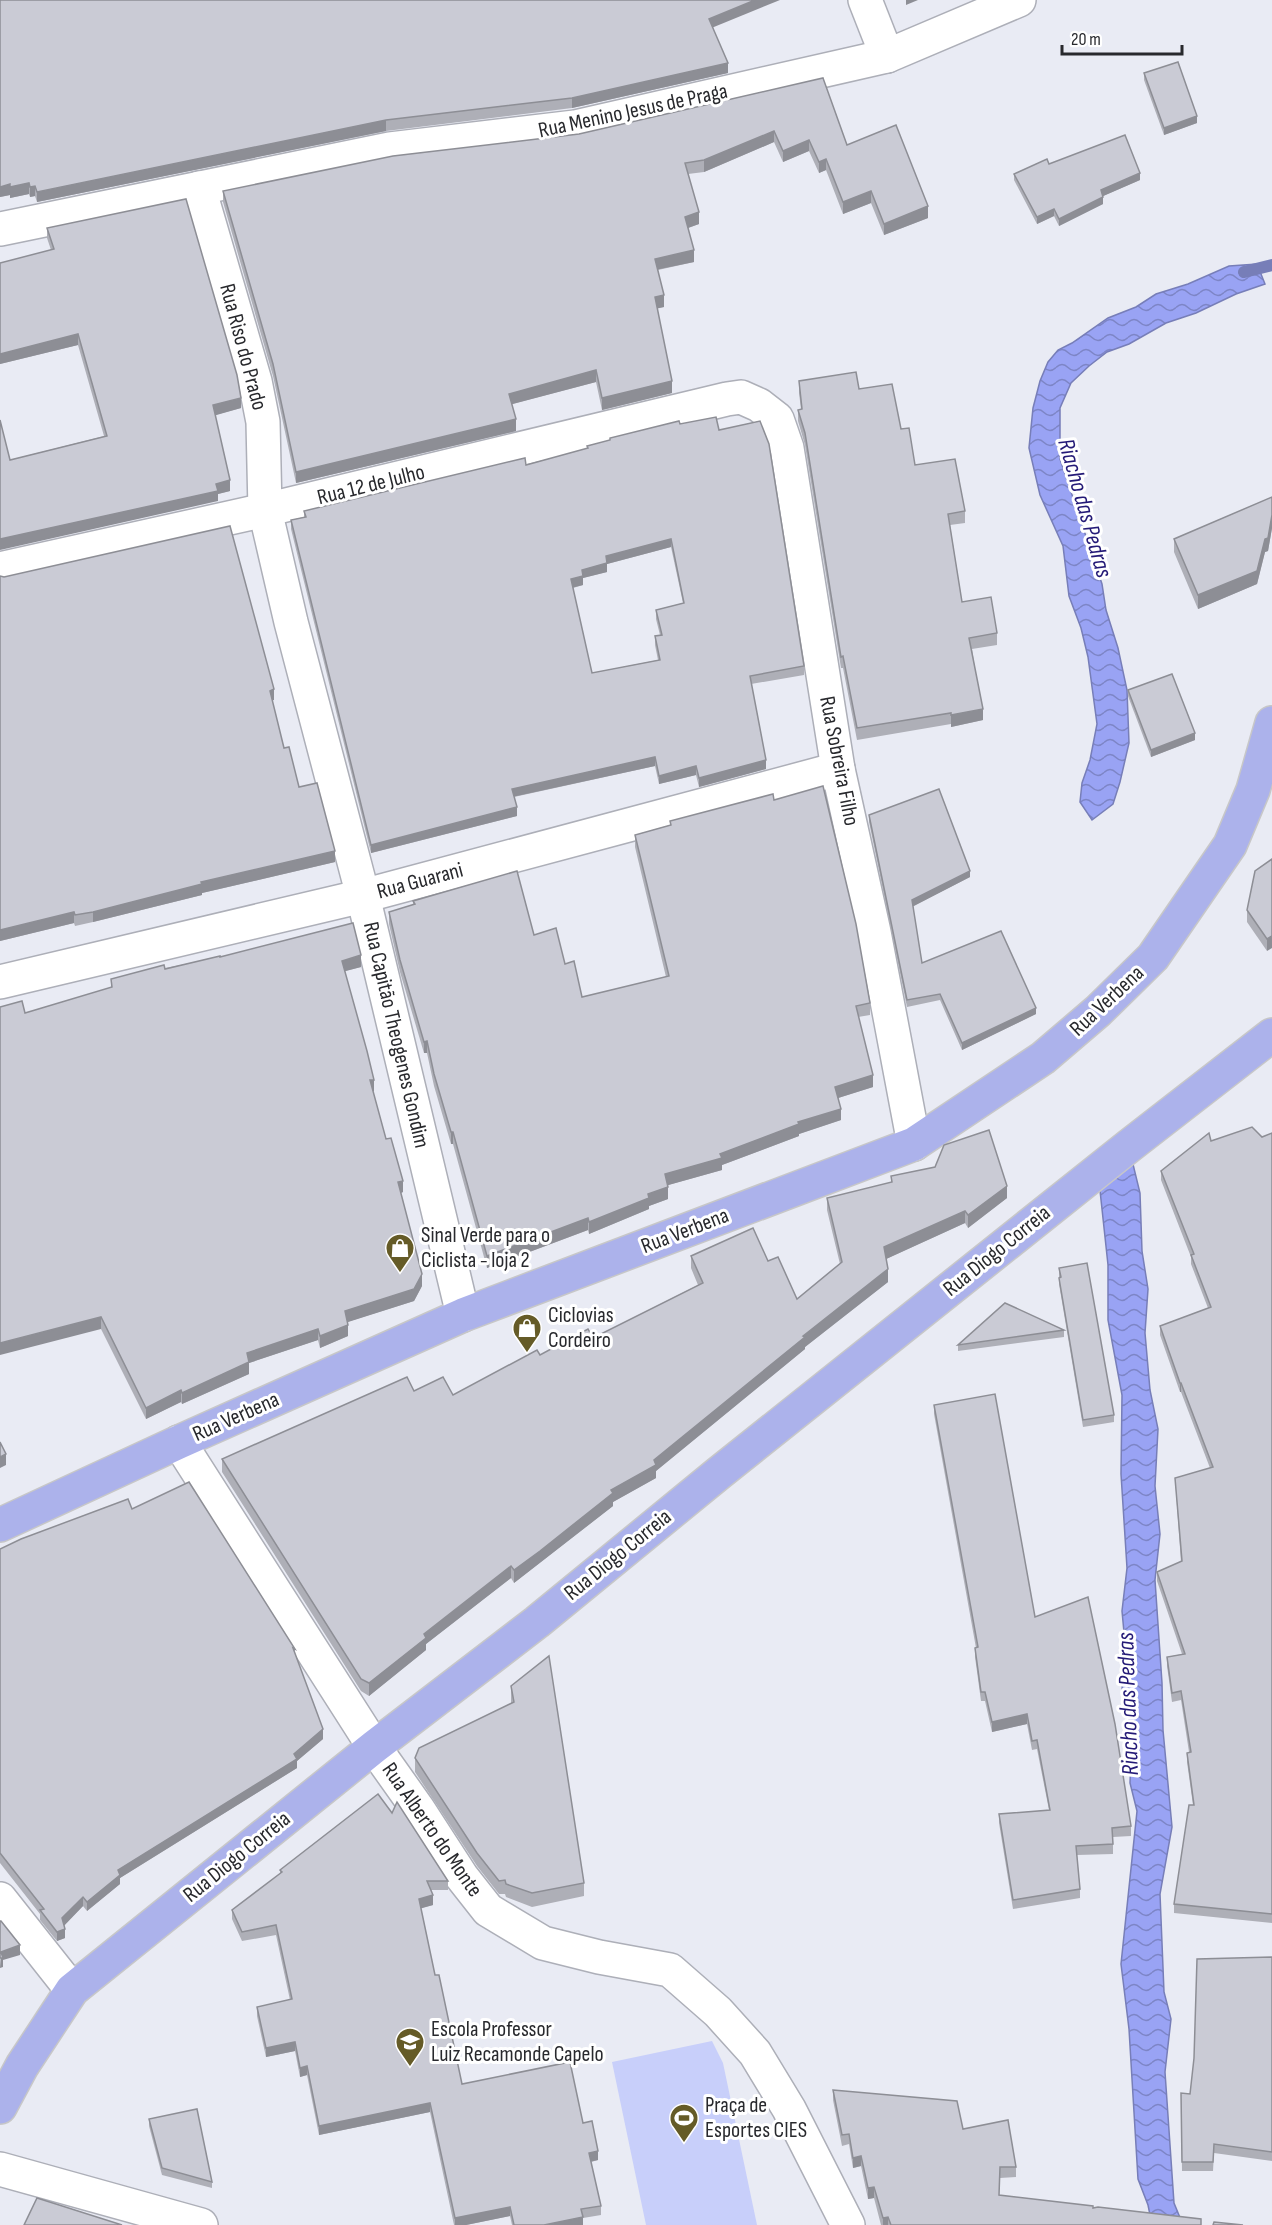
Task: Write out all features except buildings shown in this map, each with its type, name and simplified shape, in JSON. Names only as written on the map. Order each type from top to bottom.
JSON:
[{"type":"main road","name":"Rua Verbena","points":[[0,1525],[463,1315],[914,1144],[1043,1058],[1098,1011],[1153,957],[1230,845],[1253,790],[1272,723]]},
{"type":"main road","name":"Rua Diogo Correia","points":[[0,2107],[22,2066],[72,1990],[374,1747],[537,1622],[1129,1146],[1272,1035]]},
{"type":"street","points":[[865,0],[886,56]]},
{"type":"street","name":"Rua Menino Jesus de Praga","points":[[0,229],[390,149],[575,127],[886,56],[1019,0]]},
{"type":"street","name":"Rua Riso do Prado","points":[[199,188],[255,381],[263,422],[265,510]]},
{"type":"street","name":"Rua 12 de Julho","points":[[0,569],[265,510],[741,397]]},
{"type":"street","name":"Rua Sobreira Filho","points":[[741,397],[759,405],[777,419],[787,448],[838,769],[874,932],[914,1144]]},
{"type":"street","name":"Rua Capitão Theogenes Gondim","points":[[265,510],[291,622],[363,896],[463,1315]]},
{"type":"street","name":"Rua Guarani","points":[[0,982],[363,896],[838,769]]},
{"type":"street","name":"Rua Alberto do Monte","points":[[179,1442],[374,1747],[462,1877],[488,1910],[543,1943],[599,1957],[670,1970],[718,2012],[755,2053],[789,2109],[848,2225]]},
{"type":"street","points":[[0,1899],[72,1990]]},
{"type":"street","points":[[0,2169],[201,2225]]},
{"type":"shaded area","name":"Praça de Esportes CIES","points":[[712,2041],[723,2063],[757,2225],[646,2225],[612,2062]]},
{"type":"water","points":[[1257,264],[1265,284],[1166,323],[1129,344],[1107,352],[1071,383],[1060,408],[1060,459],[1102,584],[1106,610],[1118,648],[1127,690],[1129,743],[1120,782],[1113,804],[1092,820],[1080,802],[1082,783],[1090,760],[1097,724],[1088,657],[1081,628],[1069,596],[1063,546],[1040,495],[1029,448],[1033,408],[1040,381],[1048,362],[1058,350],[1108,318],[1136,307],[1156,294],[1188,284],[1229,266]]},
{"type":"water","points":[[1131,1156],[1140,1193],[1142,1251],[1148,1289],[1145,1333],[1150,1390],[1158,1429],[1155,1486],[1160,1534],[1155,1580],[1163,1730],[1172,1827],[1160,1894],[1164,1992],[1171,2019],[1165,2072],[1174,2203],[1183,2225],[1152,2225],[1148,2205],[1138,2179],[1129,2029],[1121,1964],[1137,1811],[1130,1783],[1132,1733],[1122,1690],[1125,1643],[1122,1611],[1127,1568],[1121,1474],[1122,1395],[1108,1320],[1108,1265],[1099,1181]]},
{"type":"waterway","name":"Riacho das Pedras","points":[[1244,272],[1272,265]]},
{"type":"place","name":"Sinal Verde para o Ciclista - loja 2","points":[[400,1274]]},
{"type":"place","name":"Ciclovias Cordeiro","points":[[527,1354]]},
{"type":"place","name":"Escola Professor Luiz Recamonde Capelo","points":[[410,2068]]},
{"type":"place","name":"Praça de Esportes CIES","points":[[684,2144]]}]
